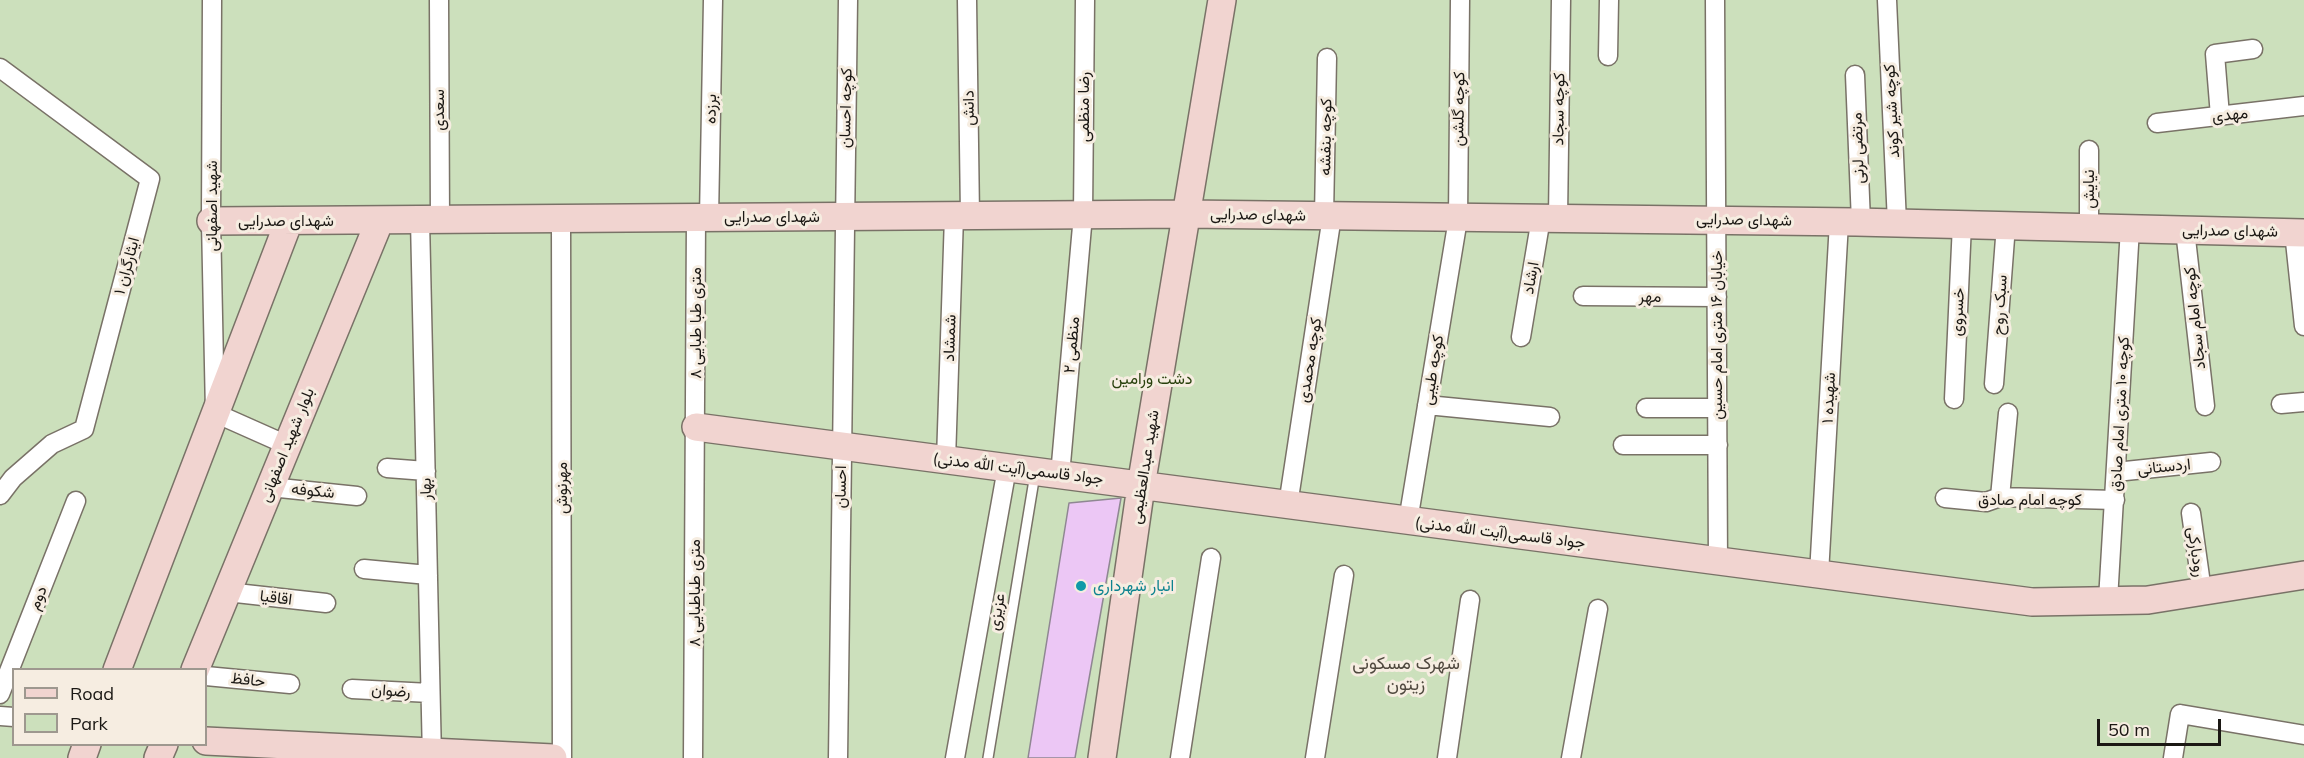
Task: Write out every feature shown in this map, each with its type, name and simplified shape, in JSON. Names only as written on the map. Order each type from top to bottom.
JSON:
[{"type":"street","name":"شهید اصفهانی","points":[[212,0],[215,413]]},
{"type":"street","name":"سعدی","points":[[430,220],[439,0]]},
{"type":"street","name":"برزده","points":[[702,218],[712,0]]},
{"type":"street","name":"کوچه احسان","points":[[844,217],[848,0]]},
{"type":"street","name":"دانش","points":[[962,216],[967,0]]},
{"type":"street","name":"رضا منظمی","points":[[1083,215],[1085,0]]},
{"type":"street","name":"شهید عبدالعظیمی","points":[[1102,758],[1141,486],[1222,0]]},
{"type":"street","name":"کوچه گلشن","points":[[1458,219],[1460,0]]},
{"type":"street","name":"کوچه سجاد","points":[[1550,218],[1561,0]]},
{"type":"street","points":[[1608,56],[1609,0]]},
{"type":"street","name":"خیابان ۱۶ متری امام حسین","points":[[1715,0],[1718,561]]},
{"type":"street","name":"کوچه شیر کوند","points":[[1887,0],[1897,223]]},
{"type":"street","points":[[2220,116],[2215,54],[2253,49]]},
{"type":"street","name":"کوچه بنفشه","points":[[1327,58],[1328,216]]},
{"type":"street","name":"ایثارگران ۱","points":[[0,68],[150,180],[84,429],[52,444],[14,478],[0,495]]},
{"type":"street","name":"مرتضی لرنی","points":[[1850,222],[1855,75]]},
{"type":"street","name":"مهدی","points":[[2157,123],[2304,106]]},
{"type":"street","name":"نیایش","points":[[2089,150],[2089,227]]},
{"type":"street","name":"شهدای صدرایی","points":[[212,221],[1186,214],[1850,222],[2299,232]]},
{"type":"street","name":"منظمی ۲","points":[[1048,473],[1083,215]]},
{"type":"street","name":"شمشاد","points":[[946,460],[962,216]]},
{"type":"street","name":"کوچه محمدی","points":[[1288,505],[1328,216]]},
{"type":"street","name":"احسان","points":[[838,758],[844,217]]},
{"type":"street","name":"۸ متری طبا طبایی","points":[[696,427],[702,218]]},
{"type":"street","name":"ارشاد","points":[[1521,337],[1550,218]]},
{"type":"street","name":"مهرنوش","points":[[561,219],[562,758]]},
{"type":"street","name":"کوچه طیبی","points":[[1408,520],[1458,219]]},
{"type":"street","name":"بلوار شهید اصفهانی","points":[[195,668],[380,220]]},
{"type":"street","name":"بهار","points":[[430,220],[426,471],[432,755]]},
{"type":"street","points":[[117,668],[289,221]]},
{"type":"street","name":"شهیده ۱","points":[[1819,574],[1850,222]]},
{"type":"street","name":"خسروی","points":[[1954,399],[1962,224]]},
{"type":"street","name":"سبک روح","points":[[1994,384],[2006,225]]},
{"type":"street","name":"کوچه ۱۰ متری امام صادق","points":[[2108,600],[2130,228]]},
{"type":"street","name":"کوچه امام سجاد","points":[[2185,230],[2205,406]]},
{"type":"street","points":[[2299,232],[2304,326]]},
{"type":"street","name":"مهر","points":[[1583,296],[1717,297]]},
{"type":"street","points":[[2281,404],[2304,402]]},
{"type":"street","points":[[1427,405],[1551,417]]},
{"type":"street","points":[[1646,408],[1718,408]]},
{"type":"street","points":[[215,413],[287,445]]},
{"type":"street","points":[[2000,497],[2008,413]]},
{"type":"street","name":"جواد قاسمی(آیت الله مدنی)","points":[[696,427],[2032,602],[2148,600],[2304,575]]},
{"type":"street","name":"۸ متری طباطبایی","points":[[693,758],[696,427]]},
{"type":"street","points":[[1623,445],[1718,445]]},
{"type":"street","name":"اردستانی","points":[[2116,472],[2211,462]]},
{"type":"street","points":[[387,468],[426,471]]},
{"type":"street","points":[[955,758],[1007,468]]},
{"type":"street","name":"شکوفه","points":[[270,487],[357,496]]},
{"type":"street","name":"کوچه امام صادق","points":[[1945,498],[1986,502],[2000,497],[2115,501]]},
{"type":"street","name":"دوم","points":[[0,694],[76,501]]},
{"type":"street","name":"رودبارکی","points":[[2191,513],[2202,591]]},
{"type":"street","points":[[1180,758],[1211,558]]},
{"type":"street","points":[[364,569],[428,575]]},
{"type":"street","points":[[1315,758],[1344,576]]},
{"type":"street","name":"اقاقیا","points":[[227,592],[326,603]]},
{"type":"street","points":[[1447,758],[1470,600]]},
{"type":"street","points":[[1571,758],[1598,609]]},
{"type":"street","name":"حافظ","points":[[207,676],[290,684]]},
{"type":"street","name":"رضوان","points":[[352,688],[430,693]]},
{"type":"street","points":[[2173,758],[2180,714],[2304,735]]},
{"type":"street","points":[[207,747],[553,758]]},
{"type":"lane","name":"عزیزی","points":[[988,758],[1048,473]]},
{"type":"green space","name":"دشت ورامین","points":[[0,0],[2304,0],[2304,758],[0,758]]},
{"type":"building","name":"انبار شهرداری","points":[[1121,498],[1075,758],[1028,758],[1069,503]]},
{"type":"place","name":"انبار شهرداری","points":[[1081,586]]},
{"type":"district","name":"شهرک مسکونی زیتون","points":[[1406,674]]}]
